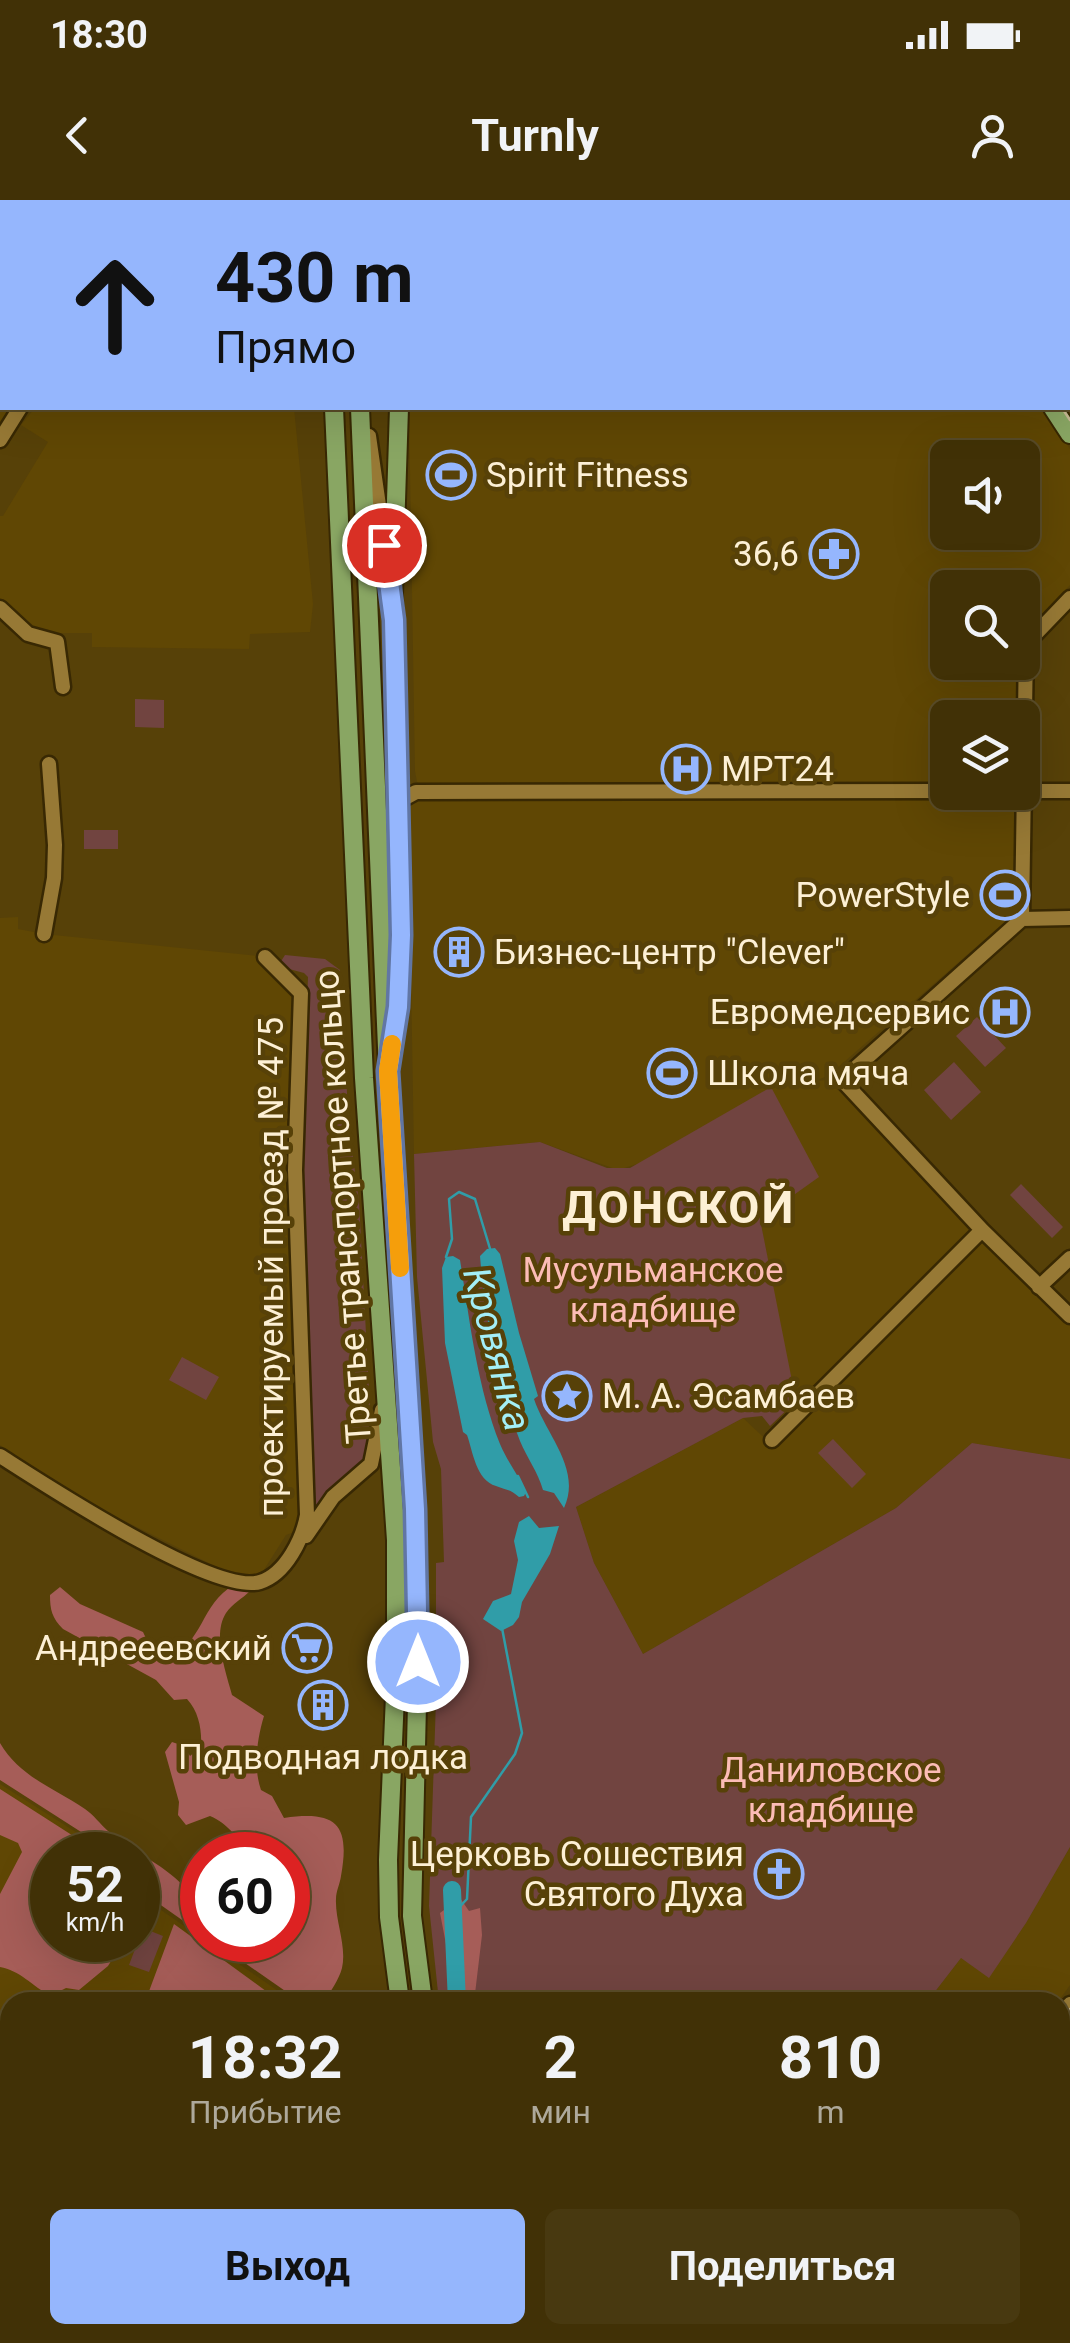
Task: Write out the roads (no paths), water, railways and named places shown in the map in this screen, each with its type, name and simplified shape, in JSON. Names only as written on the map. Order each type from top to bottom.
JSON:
[{"type":"main road","points":[[322,410],[338,477]]},
{"type":"main road","name":"Третье транспортное кольцо","points":[[334,410],[364,1078],[396,1540],[389,1917],[399,1992]]},
{"type":"main road","name":"Третье транспортное кольцо","points":[[363,410],[388,1071],[417,1541],[412,1916],[422,1992]]},
{"type":"main road","points":[[388,1071],[398,1007],[401,935],[393,594],[398,410]]},
{"type":"main road","points":[[1055,410],[1070,434]]},
{"type":"street","points":[[0,440],[19,410]]},
{"type":"street","points":[[363,410],[393,594]]},
{"type":"street","points":[[1025,700],[1026,644],[1070,598]]},
{"type":"street","points":[[0,608],[28,634],[57,642],[62,687]]},
{"type":"street","points":[[44,934],[54,878],[50,764]]},
{"type":"street","points":[[397,779],[416,792]]},
{"type":"street","points":[[396,803],[416,792],[930,792]]},
{"type":"street","points":[[1040,792],[1070,792]]},
{"type":"street","points":[[1022,919],[1024,810]]},
{"type":"street","points":[[1070,918],[1022,919],[842,1080],[982,1230],[1070,1316]]},
{"type":"street","name":"проектируемый проезд № 475","points":[[0,1456],[80,1508],[222,1579],[258,1582],[273,1575],[290,1556],[307,1515],[295,1170],[301,993],[265,956]]},
{"type":"street","points":[[772,1440],[982,1230]]},
{"type":"street","points":[[1039,1288],[1070,1258]]},
{"type":"street","points":[[290,1556],[333,1497],[371,1464],[386,1389]]},
{"type":"water","points":[[495,1248],[500,1254],[538,1396],[534,1399],[566,1466],[569,1480],[564,1508],[554,1493],[543,1490],[520,1441],[499,1373],[480,1256]]},
{"type":"water","points":[[446,1257],[460,1260],[485,1400],[503,1450],[526,1492],[524,1496],[484,1478],[463,1432],[445,1343],[442,1268]]},
{"type":"water","points":[[529,1516],[539,1528],[559,1526],[550,1554],[522,1602],[519,1617],[501,1631],[483,1619],[493,1601],[511,1594],[518,1560],[514,1541],[519,1522]]},
{"type":"waterway","name":"Кровянка","points":[[446,1257],[452,1239],[449,1199],[459,1192],[475,1199],[491,1252]]},
{"type":"waterway","name":"Кровянка","points":[[518,1476],[528,1497]]},
{"type":"waterway","name":"Кровянка","points":[[453,1914],[467,1899],[471,1817],[515,1754],[522,1733],[502,1628]]},
{"type":"waterway","points":[[452,1890],[457,1992]]},
{"type":"tram line","points":[[1063,410],[1070,420]]},
{"type":"place","name":"Spirit Fitness","points":[[451,475]]},
{"type":"place","name":"36,6","points":[[834,554]]},
{"type":"place","name":"МРТ24","points":[[686,769]]},
{"type":"place","name":"PowerStyle","points":[[1005,895]]},
{"type":"place","name":"Бизнес-центр \"Clever\"","points":[[459,952]]},
{"type":"place","name":"Евромедсервис","points":[[1005,1012]]},
{"type":"place","name":"Школа мяча","points":[[672,1073]]},
{"type":"place","name":"М. А. Эсамбаев","points":[[567,1396]]},
{"type":"place","name":"Андрееевский","points":[[307,1648]]},
{"type":"place","name":"Подводная лодка","points":[[323,1705]]},
{"type":"place","name":"Церковь Сошествия Святого Духа","points":[[779,1874]]},
{"type":"district","name":"ДОНСКОЙ","points":[[679,1207]]},
{"type":"park label","name":"Мусульманское кладбище","points":[[653,1290]]},
{"type":"park label","name":"Даниловское кладбище","points":[[831,1790]]}]
